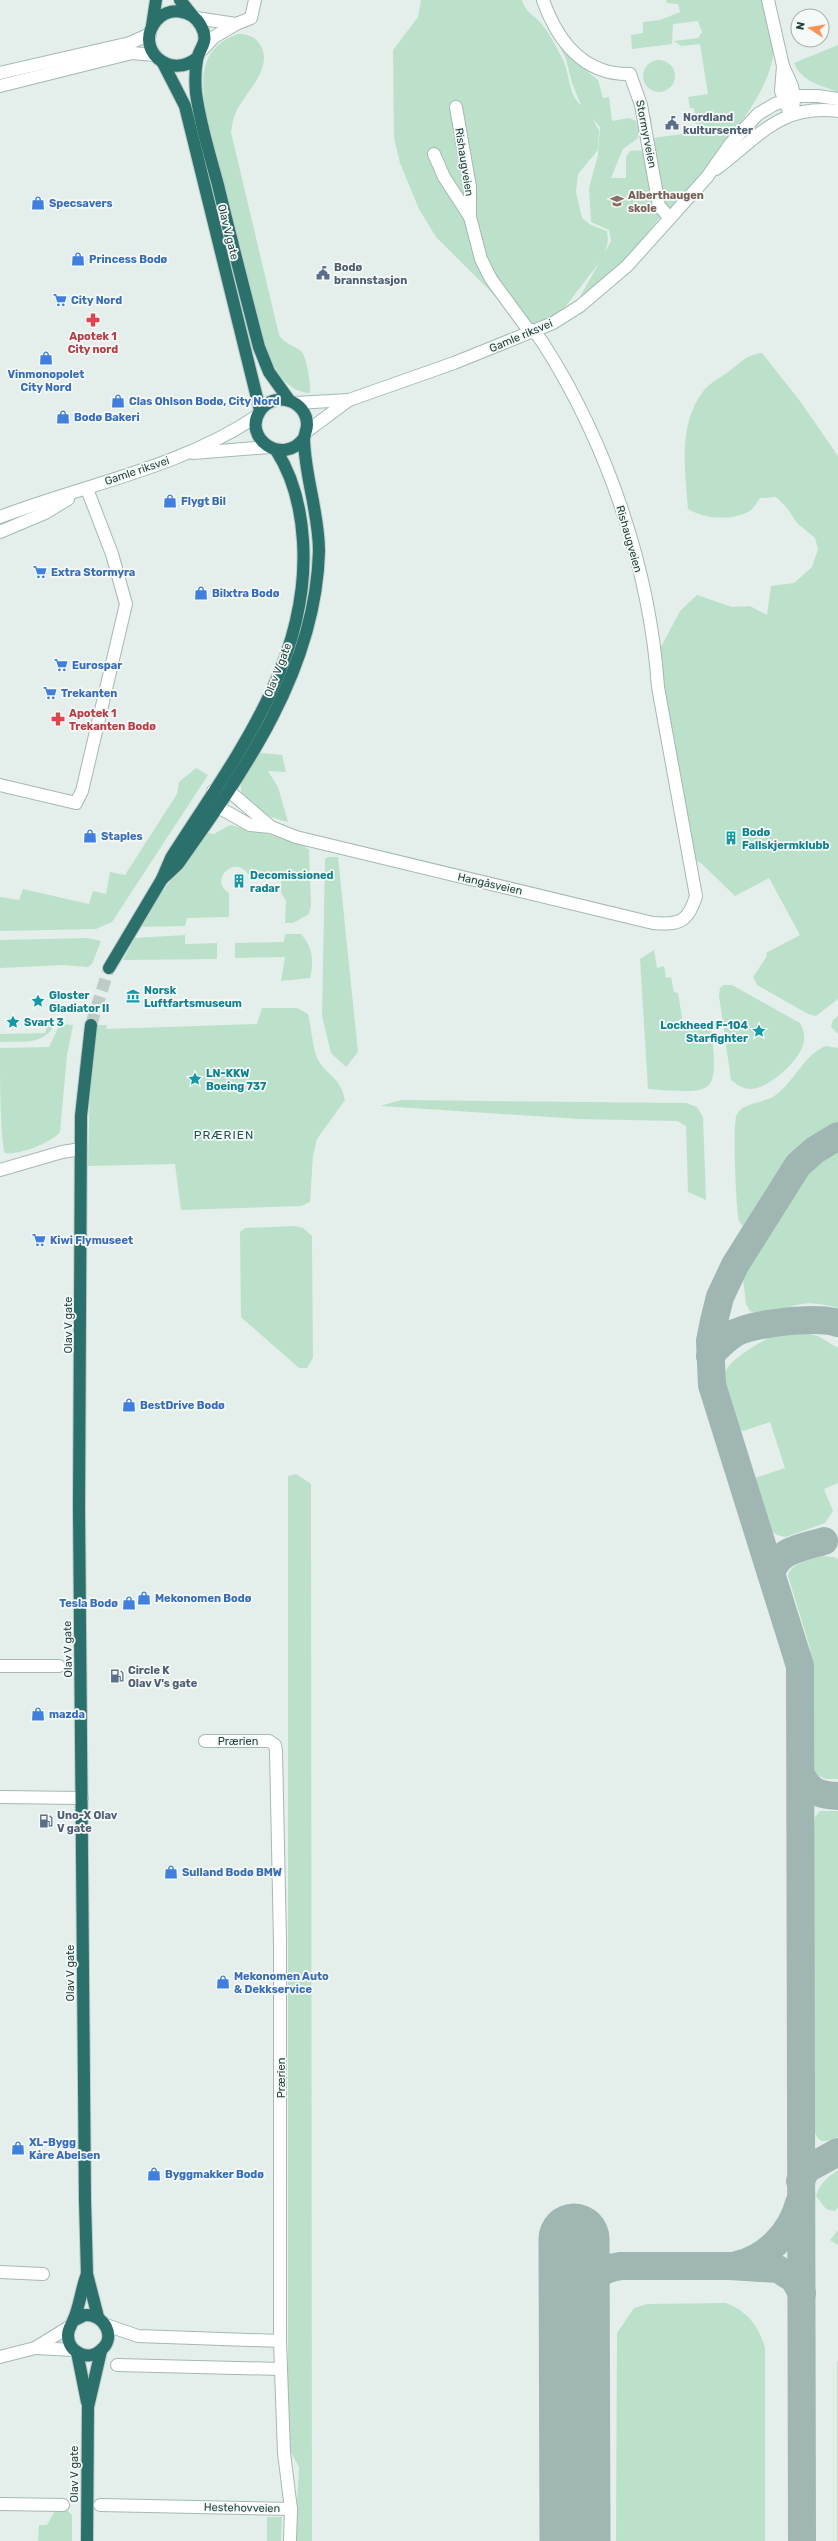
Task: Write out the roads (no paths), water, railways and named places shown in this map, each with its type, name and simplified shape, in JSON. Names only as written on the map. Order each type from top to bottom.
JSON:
[{"type":"highway","name":"Olav V gate","points":[[109,968],[162,879],[170,858],[254,725],[278,679],[293,638],[301,602],[304,567],[302,526],[292,481],[272,449],[258,434],[259,413],[185,106],[151,49],[151,30],[156,0]]},
{"type":"highway","name":"Olav V gate","points":[[162,879],[178,864],[229,791],[254,752],[278,707],[296,660],[311,611],[317,567],[318,528],[305,435],[304,414],[292,402],[269,372],[259,346],[203,126],[195,82],[204,33],[194,17],[180,0]]},
{"type":"highway","points":[[151,30],[161,16],[173,11],[194,17]]},
{"type":"highway","points":[[158,59],[180,66],[200,53]]},
{"type":"highway","points":[[259,413],[276,400],[292,402]]},
{"type":"highway","points":[[272,449],[292,448],[305,435]]},
{"type":"highway","name":"Olav V gate","points":[[91,1025],[82,1090],[79,1508],[87,2274],[102,2321]]},
{"type":"highway","name":"Olav V gate","points":[[71,2324],[87,2274]]},
{"type":"highway","points":[[85,2315],[102,2321],[108,2335],[103,2348],[89,2355],[75,2351],[68,2341],[71,2324],[85,2315]]},
{"type":"highway","name":"Olav V gate","points":[[88,2408],[103,2348]]},
{"type":"highway","name":"Olav V gate","points":[[75,2351],[88,2408],[87,2541]]},
{"type":"street","points":[[200,53],[214,37],[236,24],[251,18],[255,0]]},
{"type":"street","name":"Stormyrveien","points":[[543,0],[552,25],[589,66],[630,74],[641,105],[659,206],[670,218]]},
{"type":"street","points":[[768,0],[783,66],[790,77],[789,99],[793,114]]},
{"type":"street","points":[[194,17],[236,24]]},
{"type":"street","points":[[0,72],[130,43],[151,30]]},
{"type":"street","points":[[0,86],[132,53],[158,59]]},
{"type":"street","points":[[789,99],[818,96],[838,99]]},
{"type":"street","name":"Gamle riksvei","points":[[711,172],[723,153],[751,119],[769,107],[789,99]]},
{"type":"street","name":"Rishaugveien","points":[[456,107],[470,187],[470,217],[481,259],[491,279],[526,328],[535,332],[548,350],[596,438],[630,536],[656,653],[658,687],[696,896]]},
{"type":"street","name":"Gamle riksvei","points":[[292,402],[349,400],[535,332],[568,314],[596,293],[627,266],[711,172],[764,129],[793,114],[818,109],[838,111]]},
{"type":"street","name":"Rishaugveien","points":[[434,154],[444,177],[470,217]]},
{"type":"street","name":"Gamle riksvei","points":[[305,435],[349,400]]},
{"type":"street","name":"Gamle riksvei","points":[[0,517],[40,502],[87,489],[188,454],[240,428],[259,413]]},
{"type":"street","name":"Gamle riksvei","points":[[188,454],[272,449]]},
{"type":"street","points":[[0,785],[76,802],[82,791],[126,604],[122,582],[87,489]]},
{"type":"street","name":"Gamle riksvei","points":[[0,532],[45,513],[87,489]]},
{"type":"street","points":[[213,791],[229,791],[270,828],[250,825],[218,807],[213,791]]},
{"type":"street","name":"Hangåsveien","points":[[270,828],[296,837],[653,922],[670,924],[681,921],[692,911],[696,896]]},
{"type":"street","points":[[0,1170],[62,1152],[81,1149]]},
{"type":"street","points":[[0,1666],[59,1666]]},
{"type":"street","name":"Prærien","points":[[204,1741],[269,1740],[275,1745],[276,1750],[280,1941],[280,2341]]},
{"type":"street","points":[[0,1797],[82,1798]]},
{"type":"street","points":[[0,2272],[43,2274]]},
{"type":"street","points":[[102,2321],[138,2336]]},
{"type":"street","points":[[35,2348],[71,2324]]},
{"type":"street","points":[[103,2348],[117,2339],[138,2336],[280,2341]]},
{"type":"street","name":"Hestehovveien","points":[[100,2505],[291,2509],[284,2453],[280,2341]]},
{"type":"street","points":[[0,2357],[35,2348],[75,2351]]},
{"type":"street","points":[[117,2365],[281,2369]]},
{"type":"street","points":[[0,2504],[64,2505]]},
{"type":"street","points":[[290,2541],[291,2509]]},
{"type":"tunnel","points":[[91,1025],[109,968]]},
{"type":"place","name":"Nordland kultursenter","points":[[672,123]]},
{"type":"place","name":"Alberthaugen skole","points":[[617,201]]},
{"type":"place","name":"Specsavers","points":[[38,203]]},
{"type":"place","name":"Princess Bodø","points":[[78,259]]},
{"type":"place","name":"Bodø brannstasjon","points":[[323,273]]},
{"type":"place","name":"City Nord","points":[[60,300]]},
{"type":"place","name":"Apotek 1 City nord","points":[[93,320]]},
{"type":"place","name":"Vinmonopolet City Nord","points":[[46,358]]},
{"type":"place","name":"Clas Ohlson Bodø, City Nord","points":[[118,401]]},
{"type":"place","name":"Bodø Bakeri","points":[[63,417]]},
{"type":"place","name":"Flygt Bil","points":[[170,501]]},
{"type":"place","name":"Extra Stormyra","points":[[40,572]]},
{"type":"place","name":"Bilxtra Bodø","points":[[201,593]]},
{"type":"place","name":"Eurospar","points":[[61,665]]},
{"type":"place","name":"Trekanten","points":[[50,693]]},
{"type":"place","name":"Apotek 1 Trekanten Bodø","points":[[58,719]]},
{"type":"place","name":"Staples","points":[[90,836]]},
{"type":"place","name":"Bodø Fallskjermklubb","points":[[731,838]]},
{"type":"place","name":"Decomissioned radar","points":[[239,881]]},
{"type":"place","name":"Norsk Luftfartsmuseum","points":[[133,996]]},
{"type":"place","name":"Gloster Gladiator II","points":[[38,1001]]},
{"type":"place","name":"Svart 3","points":[[13,1022]]},
{"type":"place","name":"Lockheed F-104 Starfighter","points":[[759,1031]]},
{"type":"place","name":"LN-KKW Boeing 737","points":[[195,1079]]},
{"type":"place","name":"Kiwi Flymuseet","points":[[39,1240]]},
{"type":"place","name":"BestDrive Bodø","points":[[129,1405]]},
{"type":"place","name":"Mekonomen Bodø","points":[[144,1598]]},
{"type":"place","name":"Tesla Bodø","points":[[129,1603]]},
{"type":"place","name":"Circle K Olav V's gate","points":[[117,1676]]},
{"type":"place","name":"mazda","points":[[38,1714]]},
{"type":"place","name":"Uno-X Olav V gate","points":[[46,1821]]},
{"type":"place","name":"Sulland Bodø BMW","points":[[171,1872]]},
{"type":"place","name":"Mekonomen Auto & Dekkservice","points":[[223,1982]]},
{"type":"place","name":"XL-Bygg Kåre Abelsen","points":[[18,2148]]},
{"type":"place","name":"Byggmakker Bodø","points":[[154,2174]]},
{"type":"district","name":"PRÆRIEN","points":[[224,1135]]}]
